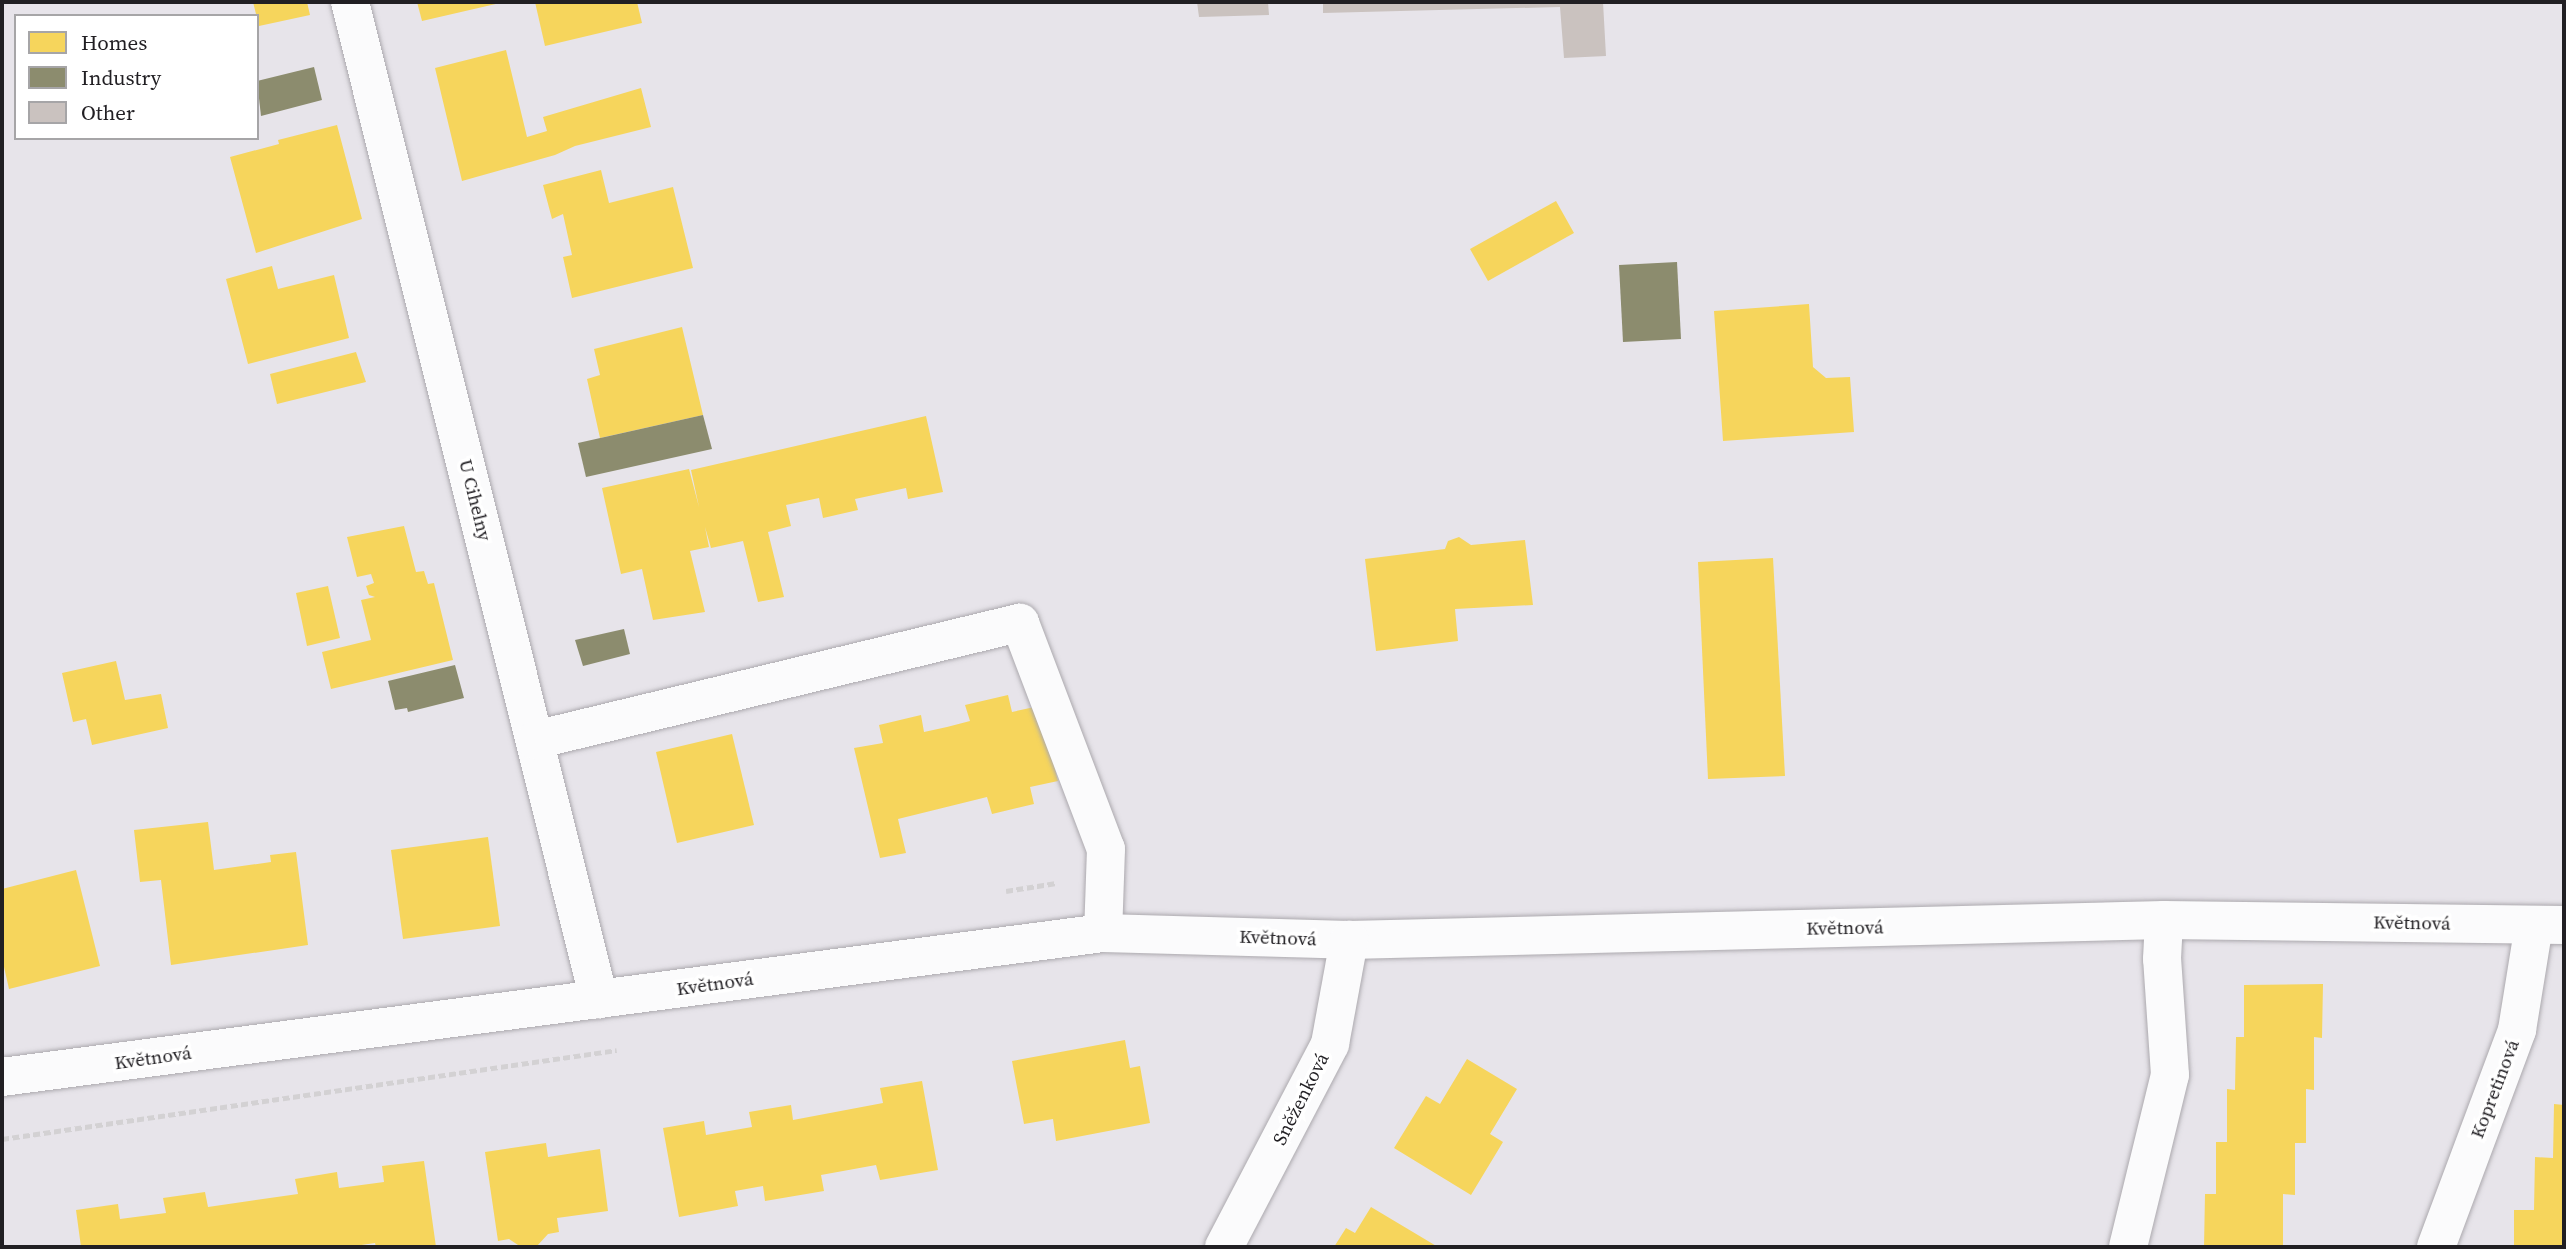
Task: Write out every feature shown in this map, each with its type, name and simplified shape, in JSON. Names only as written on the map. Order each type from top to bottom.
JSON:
[{"type":"street","name":"U Cihelny","points":[[350,2],[599,999]]},
{"type":"street","points":[[535,740],[1020,623],[1106,849],[1103,933]]},
{"type":"street","points":[[2129,1247],[2170,1075],[2162,959],[2164,920]]},
{"type":"street","name":"Květnová","points":[[2,1077],[1103,933],[1349,940],[2164,920],[2549,925]]},
{"type":"street","name":"Kopretinová","points":[[2436,1247],[2517,1030],[2549,925]]},
{"type":"street","name":"Sněženková","points":[[1224,1247],[1329,1044],[1349,940]]},
{"type":"path","points":[[2,1139],[605,1055],[630,1046]]},
{"type":"building: Homes","points":[[253,2],[307,2],[310,15],[259,26],[259,14],[256,14]]},
{"type":"building: Homes","points":[[417,2],[500,2],[500,3],[422,21]]},
{"type":"building: Homes","points":[[535,2],[637,2],[642,23],[545,46]]},
{"type":"building: Homes","points":[[506,50],[527,137],[547,131],[543,117],[641,88],[651,127],[575,146],[555,155],[462,181],[435,68]]},
{"type":"building: Homes","points":[[337,125],[362,219],[256,253],[230,157],[279,144],[278,140]]},
{"type":"building: Homes","points":[[601,170],[609,203],[673,187],[693,268],[572,298],[563,257],[572,255],[563,214],[552,219],[543,185]]},
{"type":"building: Homes","points":[[1556,201],[1574,233],[1488,281],[1470,249]]},
{"type":"building: Homes","points":[[272,266],[278,289],[334,275],[349,338],[248,364],[226,279]]},
{"type":"building: Homes","points":[[1809,304],[1813,367],[1826,378],[1850,377],[1854,432],[1723,441],[1714,311]]},
{"type":"building: Homes","points":[[682,327],[703,415],[600,438],[587,379],[600,375],[594,349]]},
{"type":"building: Homes","points":[[356,352],[366,382],[277,404],[270,374]]},
{"type":"building: Homes","points":[[926,416],[943,492],[908,499],[906,488],[855,499],[858,510],[823,518],[819,498],[786,505],[791,526],[768,532],[784,597],[758,602],[743,541],[711,548],[705,527],[709,547],[690,551],[705,612],[653,620],[642,569],[621,574],[602,488],[689,469],[699,507],[691,470]]},
{"type":"building: Homes","points":[[404,526],[416,572],[424,571],[428,584],[434,583],[453,660],[331,689],[322,652],[371,640],[361,600],[375,597],[369,595],[366,586],[374,583],[371,574],[357,577],[347,537]]},
{"type":"building: Homes","points":[[1459,537],[1471,545],[1525,540],[1533,605],[1455,609],[1458,641],[1376,651],[1365,559],[1445,549],[1448,541]]},
{"type":"building: Homes","points":[[1773,558],[1785,776],[1708,779],[1698,562]]},
{"type":"building: Homes","points":[[328,586],[340,638],[307,646],[296,593]]},
{"type":"building: Homes","points":[[116,661],[125,700],[161,694],[168,728],[92,745],[86,719],[73,722],[62,673]]},
{"type":"building: Homes","points":[[1008,695],[1012,712],[1039,706],[1058,781],[1030,787],[1034,804],[992,814],[987,797],[898,819],[906,853],[880,858],[854,748],[883,743],[879,725],[921,715],[924,732],[947,727],[970,721],[965,705]]},
{"type":"building: Homes","points":[[732,734],[754,825],[677,843],[656,752]]},
{"type":"building: Homes","points":[[208,822],[214,870],[271,862],[270,855],[296,852],[308,945],[171,965],[161,880],[140,882],[134,830]]},
{"type":"building: Homes","points":[[488,837],[500,926],[403,939],[391,850]]},
{"type":"building: Homes","points":[[76,870],[100,966],[9,989],[2,958],[2,889]]},
{"type":"building: Homes","points":[[2323,984],[2322,1038],[2314,1037],[2314,1090],[2306,1089],[2306,1143],[2295,1143],[2295,1195],[2283,1194],[2283,1247],[2204,1247],[2205,1194],[2216,1194],[2216,1142],[2227,1142],[2227,1089],[2235,1090],[2236,1037],[2244,1037],[2244,985]]},
{"type":"building: Homes","points":[[1125,1040],[1130,1068],[1140,1066],[1150,1123],[1056,1141],[1053,1119],[1024,1124],[1012,1061]]},
{"type":"building: Homes","points":[[1467,1059],[1517,1089],[1490,1134],[1503,1142],[1471,1195],[1394,1148],[1426,1096],[1440,1104]]},
{"type":"building: Homes","points":[[922,1081],[938,1170],[880,1180],[876,1165],[821,1175],[824,1191],[765,1201],[763,1186],[735,1191],[738,1206],[679,1217],[663,1128],[704,1121],[706,1135],[752,1127],[749,1112],[791,1105],[793,1120],[883,1103],[880,1088]]},
{"type":"building: Homes","points":[[2554,1104],[2564,1105],[2564,1247],[2514,1247],[2514,1210],[2534,1210],[2535,1157],[2553,1158]]},
{"type":"building: Homes","points":[[546,1143],[548,1157],[600,1149],[608,1211],[557,1218],[559,1232],[548,1234],[537,1246],[521,1247],[509,1239],[498,1241],[485,1152]]},
{"type":"building: Homes","points":[[424,1161],[436,1247],[376,1247],[375,1243],[348,1247],[81,1247],[76,1210],[118,1204],[120,1219],[166,1213],[163,1198],[205,1192],[208,1207],[298,1194],[295,1179],[337,1172],[339,1188],[384,1182],[382,1166]]},
{"type":"building: Homes","points":[[1371,1207],[1438,1247],[1334,1247],[1346,1228],[1355,1233]]},
{"type":"building: Industry","points":[[314,67],[322,100],[261,116],[259,81]]},
{"type":"building: Industry","points":[[1677,262],[1681,339],[1623,342],[1619,265]]},
{"type":"building: Industry","points":[[703,415],[712,449],[586,477],[578,443]]},
{"type":"building: Industry","points":[[624,629],[630,654],[583,666],[575,640]]},
{"type":"building: Industry","points":[[455,665],[464,698],[408,712],[407,708],[395,710],[388,681]]},
{"type":"building: Other","points":[[1197,2],[1268,2],[1269,15],[1199,17]]},
{"type":"building: Other","points":[[1323,2],[1603,2],[1606,56],[1564,58],[1560,7],[1323,13]]}]
